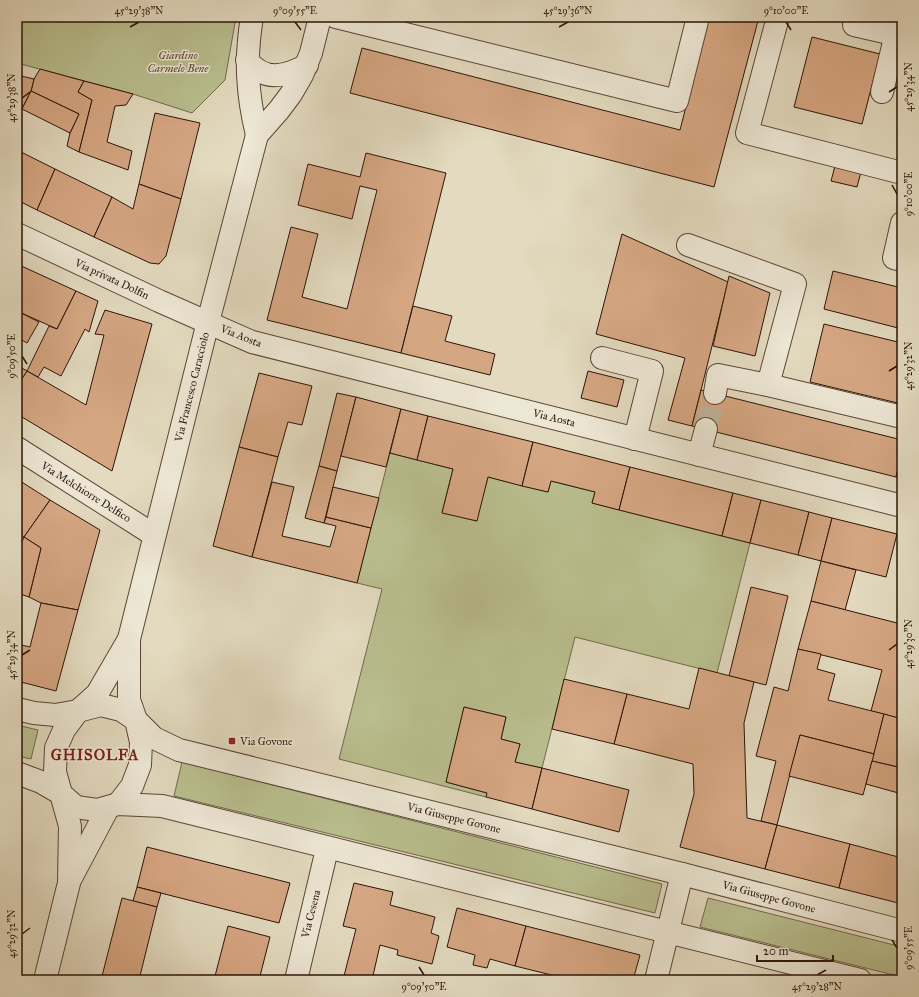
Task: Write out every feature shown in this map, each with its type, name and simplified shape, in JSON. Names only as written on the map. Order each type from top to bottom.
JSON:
[{"type":"street","name":"Via Francesco Caracciolo","points":[[252,17],[247,60],[248,87],[250,107],[257,135]]},
{"type":"street","name":"Via Francesco Caracciolo","points":[[136,720],[129,700],[129,639],[208,322],[257,135],[291,94],[307,65],[320,17]]},
{"type":"street","points":[[336,17],[677,101],[698,17]]},
{"type":"street","points":[[778,17],[748,133],[902,173]]},
{"type":"street","points":[[856,17],[854,25],[899,29],[882,92]]},
{"type":"street","points":[[247,60],[261,72],[273,76],[288,74],[307,65]]},
{"type":"street","points":[[902,223],[894,258],[902,260]]},
{"type":"street","name":"Via privata Dolfin","points":[[17,234],[159,301],[208,322]]},
{"type":"street","points":[[688,245],[795,284],[768,385]]},
{"type":"street","name":"Via Aosta","points":[[208,322],[252,342],[902,506]]},
{"type":"street","points":[[602,358],[652,371],[635,439]]},
{"type":"street","points":[[715,393],[718,375],[768,385],[902,417]]},
{"type":"street","points":[[700,455],[706,430]]},
{"type":"street","name":"Via Melchiorre Delfico","points":[[17,448],[154,536]]},
{"type":"street","name":"Via Francesco Caracciolo","points":[[78,711],[97,694],[129,639]]},
{"type":"street","name":"Via Giuseppe Govone","points":[[17,709],[34,713],[55,715],[101,705],[121,710],[136,720],[154,738],[179,750],[682,874],[902,931]]},
{"type":"street","points":[[45,980],[69,882],[70,826],[54,772],[56,748],[64,730],[78,711]]},
{"type":"street","points":[[69,882],[113,806],[132,786],[140,764],[141,742],[136,720]]},
{"type":"street","points":[[17,773],[41,782],[60,793],[76,807],[97,810],[113,806],[162,806],[327,849],[668,931],[860,980]]},
{"type":"street","name":"Via Cesena","points":[[296,980],[327,849]]},
{"type":"street","points":[[656,980],[682,874]]},
{"type":"green space","name":"Giardino Carmelo Bene","points":[[17,17],[236,17],[225,80],[192,113],[133,94],[17,63]]},
{"type":"green space","points":[[390,453],[453,469],[442,512],[476,521],[488,477],[548,492],[551,481],[595,492],[592,503],[750,543],[717,673],[575,637],[542,768],[515,762],[520,744],[501,739],[506,717],[464,707],[446,782],[487,793],[486,797],[339,759],[382,589],[357,583]]},
{"type":"green space","points":[[17,725],[38,730],[31,759],[17,756]]},
{"type":"green space","points":[[182,762],[662,884],[655,913],[174,796]]},
{"type":"green space","points":[[708,898],[902,947],[902,977],[700,927]]},
{"type":"building","points":[[709,17],[759,17],[714,187],[350,93],[362,48],[680,130]]},
{"type":"building","points":[[812,37],[880,54],[862,124],[794,107]]},
{"type":"building","points":[[40,69],[84,81],[78,92],[92,100],[79,152],[67,146],[70,133],[79,114],[31,91],[34,79]]},
{"type":"building","points":[[17,75],[34,79],[31,91],[22,109],[17,107]]},
{"type":"building","points":[[84,81],[133,94],[126,105],[115,106],[107,142],[132,151],[128,170],[79,152],[92,100],[78,92]]},
{"type":"building","points":[[31,91],[79,114],[70,133],[22,109]]},
{"type":"building","points":[[155,113],[200,123],[181,199],[139,184]]},
{"type":"building","points":[[17,150],[55,169],[37,210],[17,200]]},
{"type":"building","points":[[366,153],[446,173],[401,353],[267,320],[291,227],[318,234],[302,297],[347,309],[377,190],[360,186],[352,219],[298,205],[308,164],[360,177]]},
{"type":"building","points":[[835,166],[861,172],[857,187],[831,181]]},
{"type":"building","points":[[55,169],[112,197],[94,237],[37,210]]},
{"type":"building","points":[[139,184],[181,199],[166,256],[159,264],[150,263],[94,237],[112,197],[133,209]]},
{"type":"building","points":[[622,234],[728,282],[692,426],[668,420],[685,358],[596,334]]},
{"type":"building","points":[[17,264],[76,291],[57,329],[17,311]]},
{"type":"building","points":[[833,271],[902,288],[902,329],[824,309]]},
{"type":"building","points":[[729,276],[770,293],[755,356],[713,346]]},
{"type":"building","points":[[76,291],[98,301],[89,332],[85,329],[61,376],[44,367],[38,377],[27,371],[49,326],[57,329]]},
{"type":"building","points":[[413,306],[452,316],[445,341],[495,354],[490,375],[401,353]]},
{"type":"building","points":[[105,310],[152,324],[112,471],[17,414],[17,386],[27,371],[86,405],[104,335],[95,334]]},
{"type":"building","points":[[17,311],[39,322],[27,343],[17,337]]},
{"type":"building","points":[[824,324],[902,343],[902,404],[810,382]]},
{"type":"building","points":[[17,365],[27,371],[17,386]]},
{"type":"building","points":[[588,371],[624,380],[617,407],[581,398]]},
{"type":"building","points":[[259,373],[312,386],[302,425],[288,422],[278,457],[239,447]]},
{"type":"building","points":[[701,390],[902,440],[902,453],[896,477],[692,426]]},
{"type":"building","points":[[337,393],[356,397],[337,471],[319,466]]},
{"type":"building","points":[[356,397],[401,409],[386,467],[341,456]]},
{"type":"building","points":[[401,409],[428,416],[417,460],[390,453]]},
{"type":"building","points":[[428,416],[533,442],[522,486],[488,477],[477,521],[442,513],[453,469],[417,460]]},
{"type":"building","points":[[533,442],[630,467],[619,510],[592,503],[595,492],[551,481],[548,492],[522,486]]},
{"type":"building","points":[[239,447],[278,457],[252,557],[213,546]]},
{"type":"building","points":[[902,453],[902,478],[896,477]]},
{"type":"building","points":[[319,466],[337,471],[324,523],[305,518]]},
{"type":"building","points":[[630,467],[733,493],[722,536],[619,510]]},
{"type":"building","points":[[17,479],[50,500],[24,537],[17,533]]},
{"type":"building","points":[[272,482],[294,487],[282,536],[330,547],[336,526],[324,523],[326,517],[371,528],[357,583],[252,557]]},
{"type":"building","points":[[333,487],[379,498],[371,528],[326,517]]},
{"type":"building","points":[[733,493],[761,500],[750,543],[722,536]]},
{"type":"building","points":[[50,500],[100,530],[78,610],[41,603],[29,597],[41,548],[24,537]]},
{"type":"building","points":[[761,500],[809,512],[798,555],[750,543]]},
{"type":"building","points":[[809,512],[832,518],[821,561],[798,555]]},
{"type":"building","points":[[832,518],[897,534],[886,577],[821,561]]},
{"type":"building","points":[[24,537],[41,548],[29,597],[17,593],[17,553]]},
{"type":"building","points":[[821,561],[856,570],[845,610],[811,601]]},
{"type":"building","points":[[751,587],[788,596],[766,685],[729,676]]},
{"type":"building","points":[[811,601],[901,624],[902,622],[902,719],[871,711],[882,670],[798,649]]},
{"type":"building","points":[[41,603],[78,610],[56,691],[17,681],[17,644],[30,647]]},
{"type":"building","points":[[798,649],[821,654],[817,669],[835,674],[828,700],[884,714],[874,754],[800,735],[777,825],[761,821],[776,761],[756,756],[774,687],[788,691]]},
{"type":"building","points":[[699,668],[754,682],[744,723],[747,818],[777,825],[765,869],[680,847],[694,794],[693,764],[614,744],[627,694],[689,709]]},
{"type":"building","points":[[564,679],[627,694],[614,744],[552,729]]},
{"type":"building","points":[[464,707],[506,717],[501,739],[520,744],[515,762],[542,768],[532,809],[486,797],[487,793],[446,782]]},
{"type":"building","points":[[884,714],[902,719],[902,768],[872,761]]},
{"type":"building","points":[[800,735],[874,754],[863,795],[789,776]]},
{"type":"building","points":[[872,761],[902,768],[902,794],[866,784]]},
{"type":"building","points":[[542,768],[629,790],[619,832],[532,809]]},
{"type":"building","points":[[777,825],[850,844],[839,888],[765,869]]},
{"type":"building","points":[[850,844],[902,858],[902,904],[839,888]]},
{"type":"building","points":[[147,847],[290,883],[279,923],[137,887]]},
{"type":"building","points":[[354,883],[393,892],[390,905],[435,917],[431,933],[439,936],[432,964],[397,955],[398,950],[380,945],[372,980],[343,980],[356,929],[343,926]]},
{"type":"building","points":[[137,887],[161,893],[157,907],[133,901]]},
{"type":"building","points":[[122,898],[157,907],[139,980],[101,980]]},
{"type":"building","points":[[457,908],[526,926],[515,966],[490,959],[487,968],[473,965],[475,955],[447,947]]},
{"type":"building","points":[[228,926],[270,937],[259,980],[214,980]]},
{"type":"building","points":[[526,926],[640,955],[633,980],[572,980],[515,966]]},
{"type":"building","points":[[513,976],[530,980],[512,980]]},
{"type":"tunnel","points":[[706,429],[715,393]]},
{"type":"place","name":"Via Govone","points":[[232,741]]},
{"type":"district","name":"GHISOLFA","points":[[95,755]]}]
